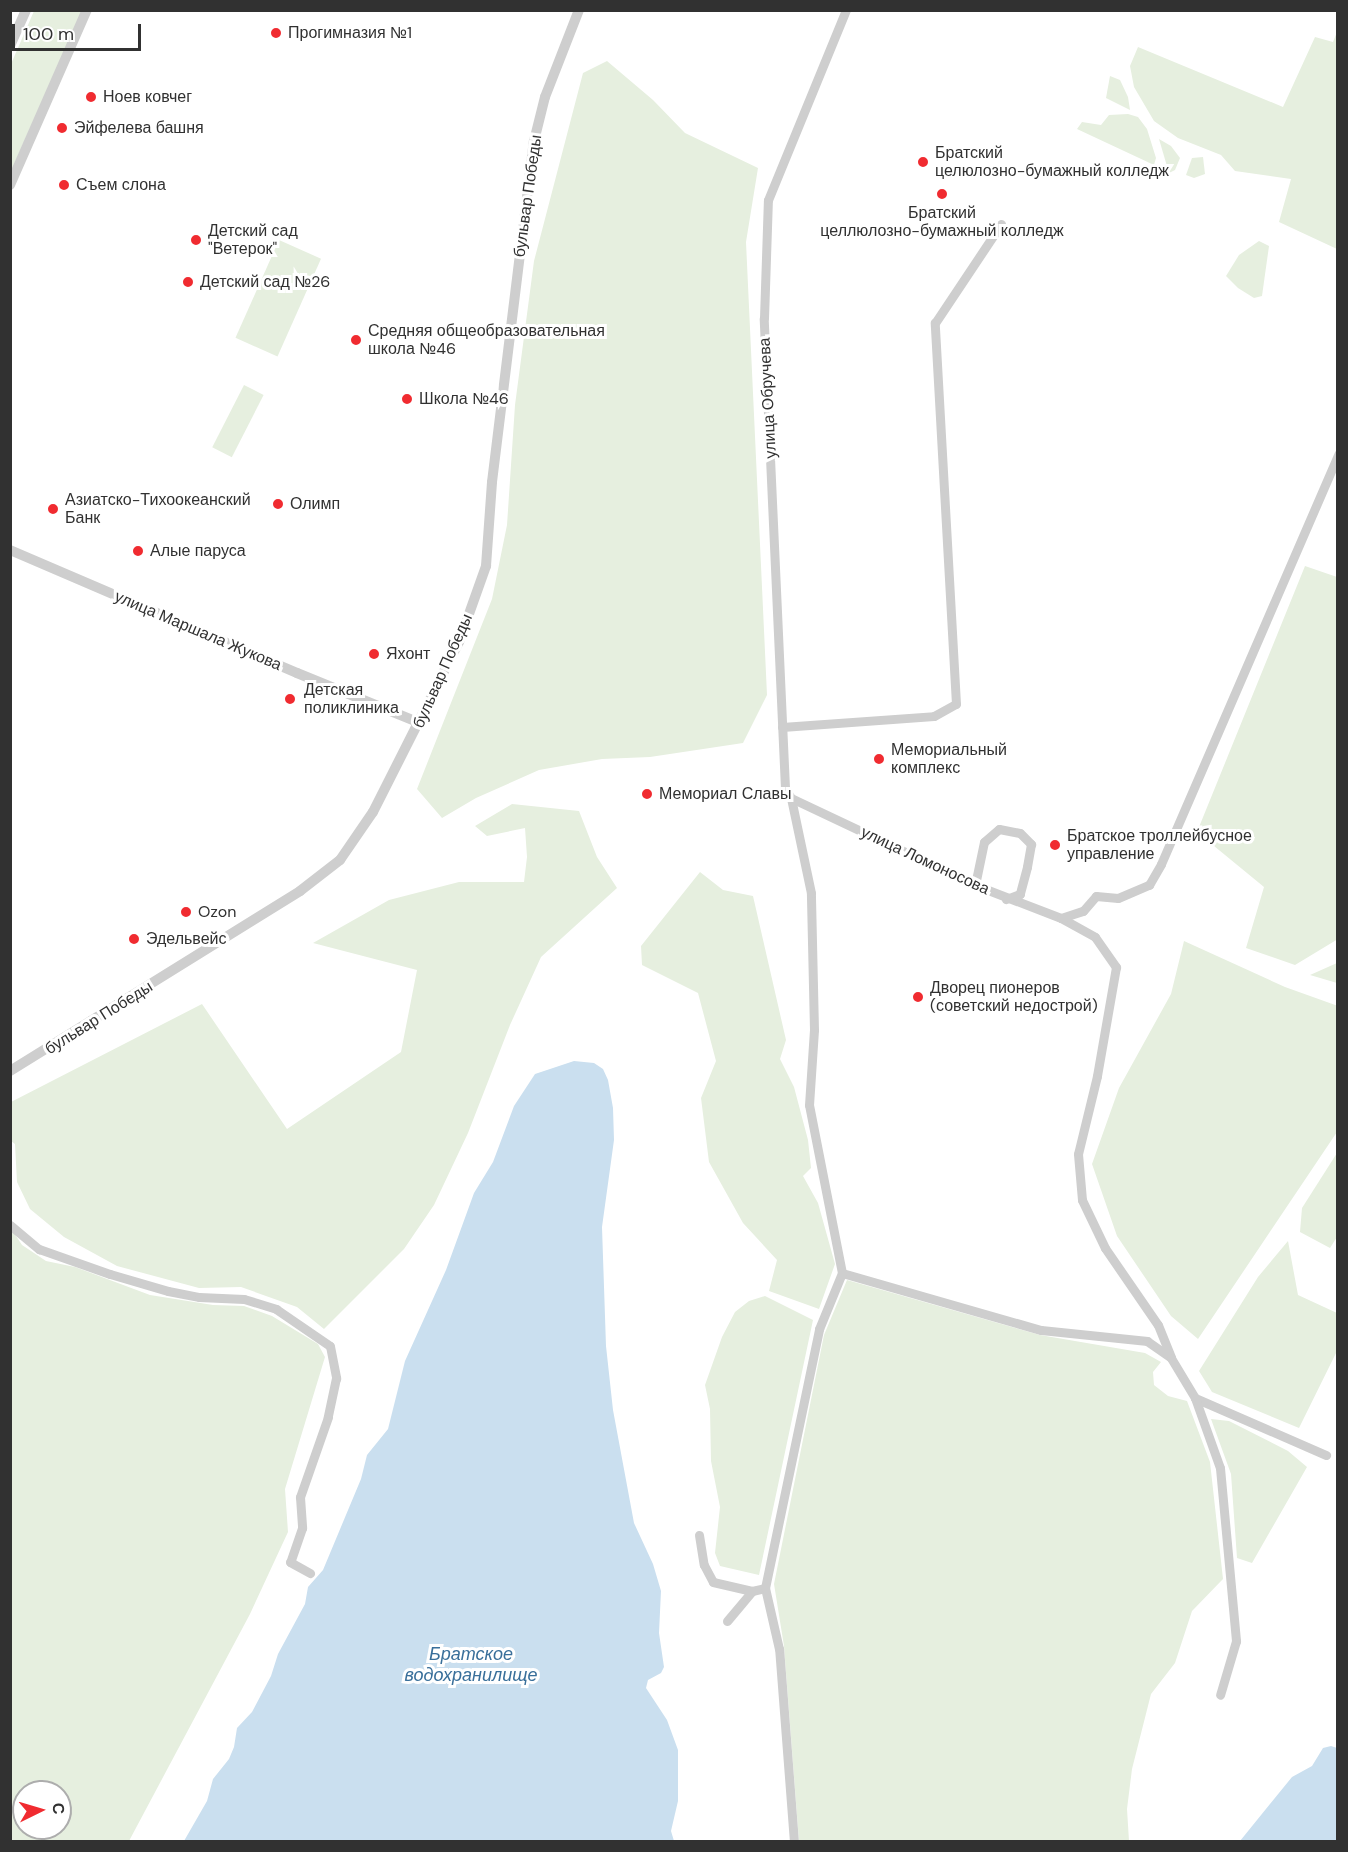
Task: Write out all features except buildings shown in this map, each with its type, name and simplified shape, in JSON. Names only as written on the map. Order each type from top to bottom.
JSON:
[{"type":"street","points":[[10,46],[26,10]]},
{"type":"street","points":[[10,185],[87,10]]},
{"type":"street","name":"бульвар Победы","points":[[10,1071],[292,896],[340,860],[374,812],[459,642],[486,566],[492,482],[534,141],[545,97],[579,10]]},
{"type":"street","name":"улица Обручева","points":[[842,1273],[809,1105],[814,1030],[810,893],[791,798],[785,788],[764,318],[768,200],[846,10]]},
{"type":"street","points":[[782,728],[933,716],[956,704],[935,323],[1001,224]]},
{"type":"street","points":[[1061,918],[1083,911],[1096,897],[1118,898],[1149,885],[1161,864],[1338,454]]},
{"type":"street","name":"улица Маршала Жукова","points":[[10,550],[297,674],[420,723]]},
{"type":"street","name":"улица Ломоносова","points":[[791,798],[1006,899],[1061,918],[1095,937],[1116,968],[1097,1076],[1077,1154],[1082,1200],[1105,1248],[1158,1324],[1171,1358]]},
{"type":"street","points":[[975,885],[984,842],[999,829],[1020,833],[1031,844],[1027,867],[1020,894],[1006,899]]},
{"type":"street","points":[[10,1225],[39,1249],[110,1274],[168,1291],[199,1297],[244,1299],[276,1309],[330,1346],[336,1378],[328,1417],[300,1497],[302,1528],[290,1562],[310,1573]]},
{"type":"street","points":[[794,1842],[779,1649],[765,1588],[819,1329],[842,1273],[1041,1330],[1147,1341],[1171,1358],[1195,1398],[1220,1468],[1236,1641],[1220,1695]]},
{"type":"street","points":[[1195,1398],[1326,1455]]},
{"type":"street","points":[[699,1535],[704,1566],[713,1582],[752,1592],[765,1588]]},
{"type":"street","points":[[727,1621],[752,1592]]},
{"type":"green space","points":[[34,11],[82,11],[11,171],[11,64]]},
{"type":"green space","points":[[1337,32],[1337,249],[1279,222],[1291,179],[1235,171],[1221,155],[1178,138],[1154,121],[1134,87],[1130,66],[1138,47],[1283,107],[1315,37],[1333,42]]},
{"type":"green space","points":[[607,61],[653,100],[685,133],[758,168],[746,242],[767,695],[743,743],[650,757],[602,759],[539,770],[476,798],[442,818],[417,789],[492,599],[507,525],[515,405],[534,261],[583,73]]},
{"type":"green space","points":[[1110,76],[1120,80],[1128,97],[1130,110],[1106,98]]},
{"type":"green space","points":[[1128,114],[1138,117],[1147,129],[1156,158],[1154,165],[1077,129],[1082,122],[1101,125],[1109,115]]},
{"type":"green space","points":[[1159,139],[1171,146],[1180,158],[1175,170],[1169,173]]},
{"type":"green space","points":[[1203,157],[1205,174],[1194,178],[1186,175],[1192,158]]},
{"type":"green space","points":[[279,240],[321,259],[278,356],[235,338]]},
{"type":"green space","points":[[1259,241],[1269,246],[1262,296],[1254,298],[1238,288],[1226,276],[1239,255]]},
{"type":"green space","points":[[244,385],[264,395],[232,457],[212,447]]},
{"type":"green space","points":[[1305,566],[1337,577],[1338,939],[1295,965],[1246,948],[1264,887],[1197,832]]},
{"type":"green space","points":[[512,804],[579,811],[597,857],[617,888],[541,957],[510,1025],[468,1133],[434,1205],[404,1249],[324,1329],[297,1307],[241,1287],[199,1288],[117,1266],[64,1237],[30,1209],[17,1182],[15,1144],[11,1141],[11,1102],[202,1004],[287,1129],[401,1052],[417,970],[313,943],[389,900],[459,882],[524,882],[527,857],[525,828],[487,836],[475,826]]},
{"type":"green space","points":[[700,872],[723,890],[753,896],[786,1040],[780,1059],[794,1087],[808,1140],[811,1168],[803,1176],[818,1203],[835,1264],[819,1309],[769,1291],[777,1260],[743,1223],[709,1162],[701,1098],[716,1061],[698,993],[642,965],[641,946]]},
{"type":"green space","points":[[1184,941],[1285,987],[1338,1006],[1337,1132],[1198,1339],[1171,1316],[1117,1236],[1092,1164],[1119,1088],[1171,994]]},
{"type":"green space","points":[[1337,963],[1337,983],[1310,975]]},
{"type":"green space","points":[[1337,1153],[1337,1237],[1330,1248],[1300,1232],[1302,1208]]},
{"type":"green space","points":[[10,1227],[22,1245],[46,1261],[75,1267],[150,1295],[213,1305],[244,1306],[272,1316],[318,1344],[325,1357],[285,1489],[288,1532],[250,1614],[129,1841],[11,1841]]},
{"type":"green space","points":[[1288,1241],[1298,1295],[1337,1313],[1337,1351],[1299,1428],[1212,1392],[1199,1371],[1258,1277]]},
{"type":"green space","points":[[847,1280],[1040,1335],[1145,1353],[1161,1362],[1153,1372],[1154,1385],[1168,1396],[1187,1401],[1210,1462],[1223,1579],[1192,1611],[1175,1663],[1151,1694],[1132,1769],[1127,1809],[1129,1841],[799,1841],[784,1646],[774,1584],[824,1335]]},
{"type":"green space","points":[[765,1296],[813,1320],[759,1575],[720,1566],[715,1553],[720,1507],[711,1461],[710,1409],[705,1385],[722,1337],[735,1312],[749,1301]]},
{"type":"green space","points":[[1211,1419],[1229,1421],[1288,1451],[1307,1467],[1252,1563],[1237,1558],[1231,1474]]},
{"type":"water","name":"Братское водохранилище","points":[[574,1061],[594,1063],[603,1069],[608,1080],[613,1108],[614,1140],[602,1227],[606,1346],[613,1410],[634,1523],[653,1564],[661,1591],[659,1633],[664,1667],[661,1673],[648,1680],[646,1688],[667,1720],[678,1750],[678,1801],[671,1831],[674,1841],[184,1841],[207,1801],[213,1779],[229,1759],[234,1747],[237,1728],[252,1712],[271,1676],[278,1654],[305,1604],[308,1587],[323,1570],[361,1479],[367,1455],[388,1429],[405,1361],[446,1270],[474,1193],[493,1162],[514,1106],[535,1074]]},
{"type":"water","points":[[1331,1746],[1337,1748],[1337,1841],[1240,1841],[1292,1777],[1312,1766],[1323,1748]]},
{"type":"place","name":"Прогимназия №1","points":[[276,33]]},
{"type":"place","name":"Ноев ковчег","points":[[91,97]]},
{"type":"place","name":"Эйфелева башня","points":[[62,128]]},
{"type":"place","name":"Братский целюлозно-бумажный колледж","points":[[923,162]]},
{"type":"place","name":"Съем слона","points":[[64,185]]},
{"type":"place","name":"Братский целлюлозно-бумажный колледж","points":[[942,194]]},
{"type":"place","name":"Детский сад \"Ветерок\"","points":[[196,240]]},
{"type":"place","name":"Детский сад №26","points":[[188,282]]},
{"type":"place","name":"Средняя общеобразовательная школа №46","points":[[356,340]]},
{"type":"place","name":"Школа №46","points":[[407,399]]},
{"type":"place","name":"Олимп","points":[[278,504]]},
{"type":"place","name":"Азиатско-Тихоокеанский Банк","points":[[53,509]]},
{"type":"place","name":"Алые паруса","points":[[138,551]]},
{"type":"place","name":"Яхонт","points":[[374,654]]},
{"type":"place","name":"Детская поликлиника","points":[[290,699]]},
{"type":"place","name":"Мемориальный комплекс","points":[[879,759]]},
{"type":"place","name":"Мемориал Славы","points":[[647,794]]},
{"type":"place","name":"Братское троллейбусное управление","points":[[1055,845]]},
{"type":"place","name":"Ozon","points":[[186,912]]},
{"type":"place","name":"Эдельвейс","points":[[134,939]]},
{"type":"place","name":"Дворец пионеров (советский недострой)","points":[[918,997]]}]
